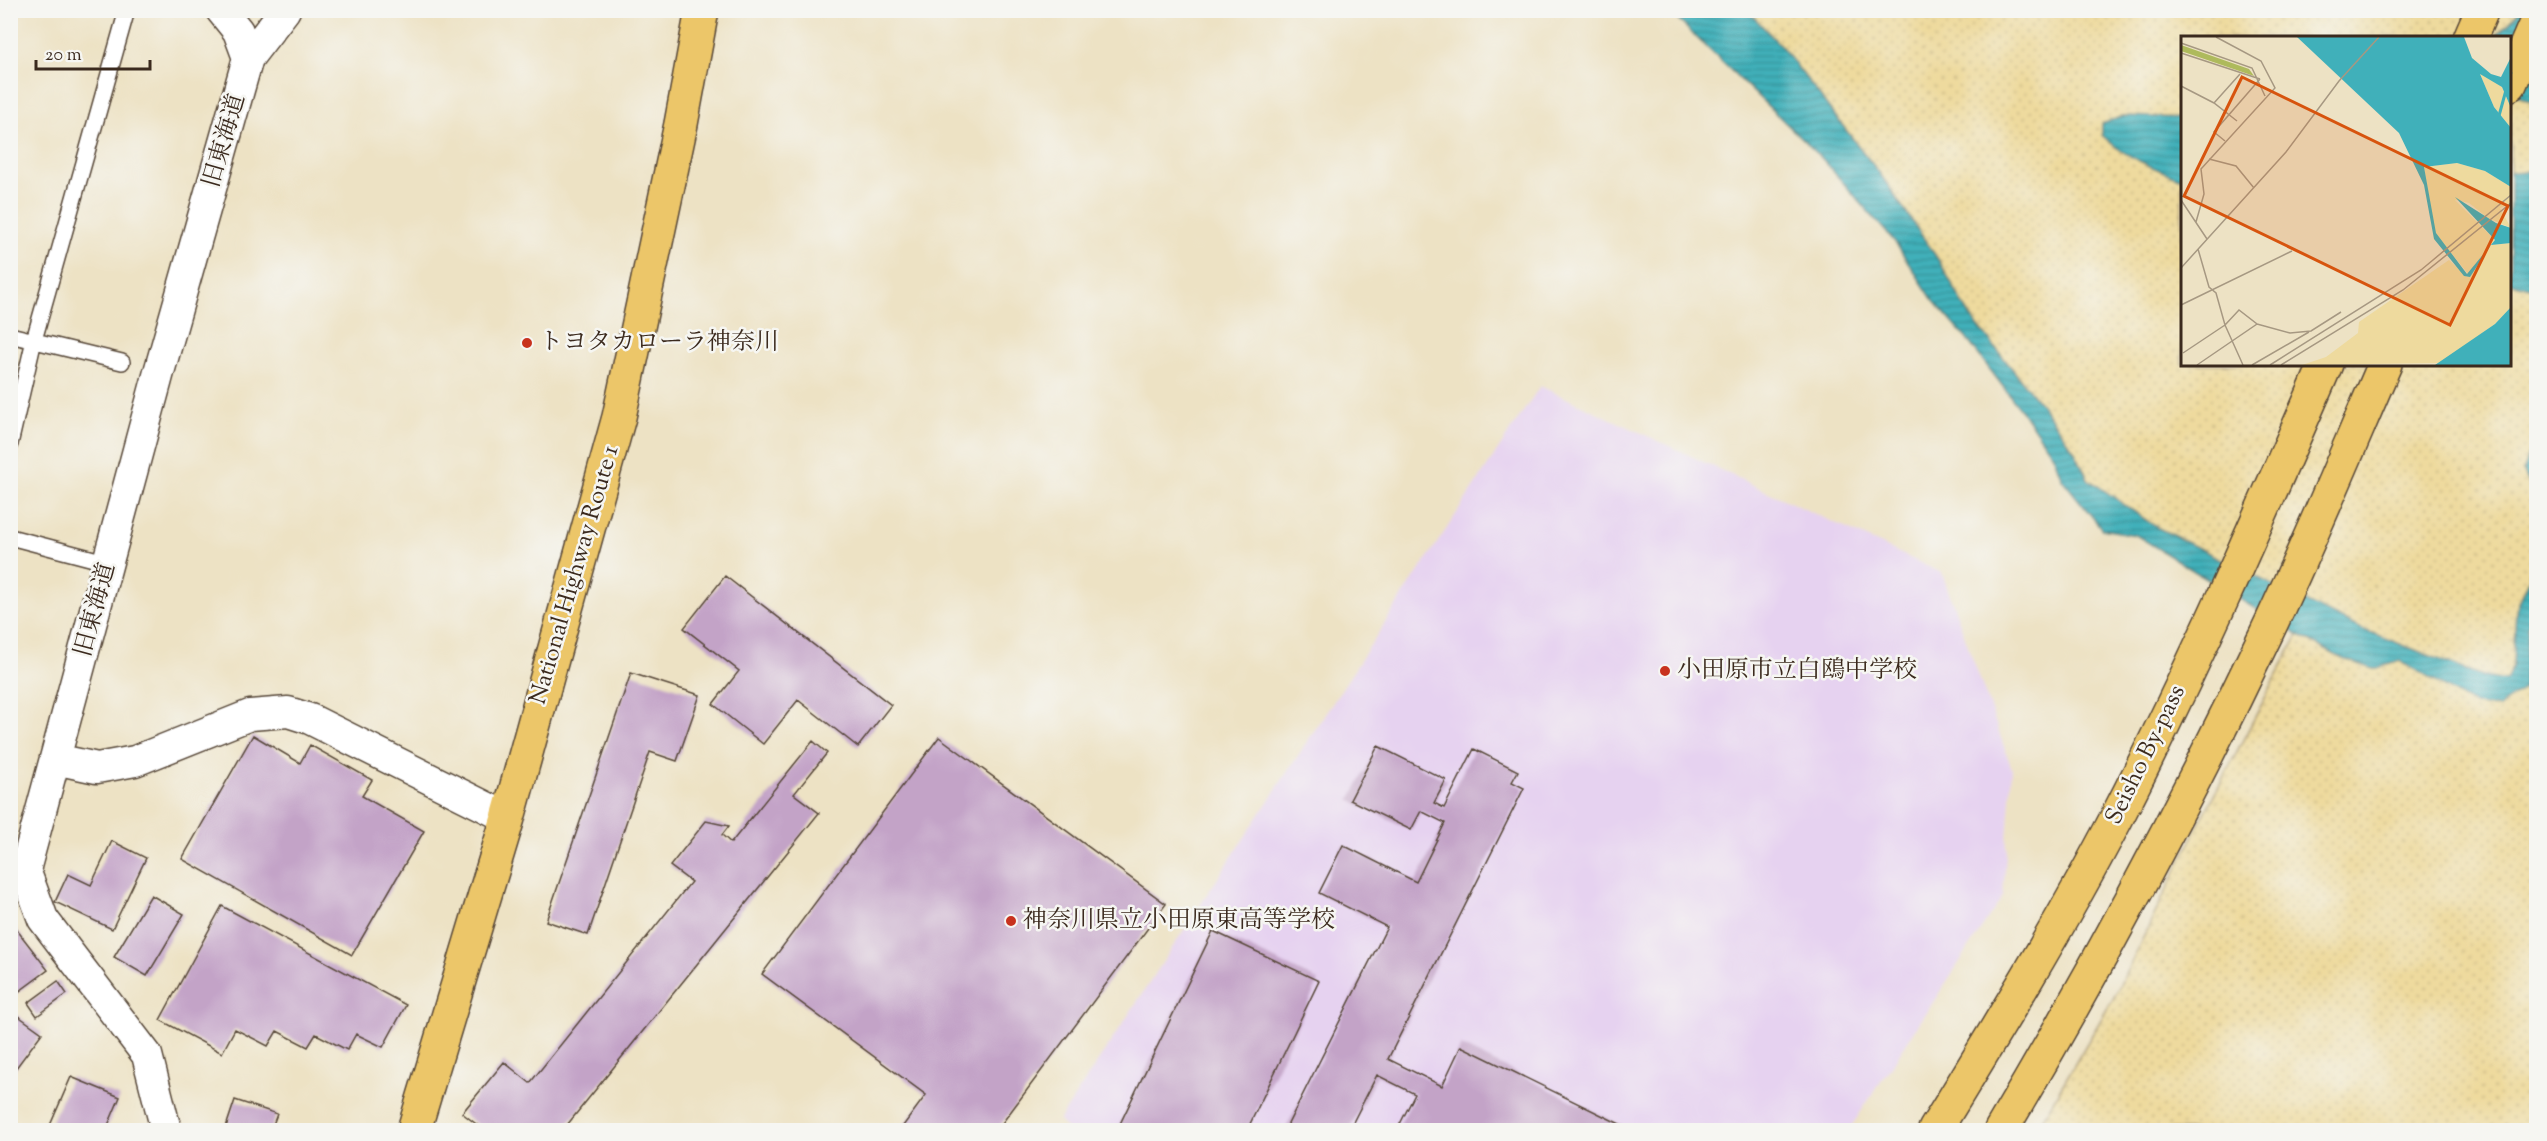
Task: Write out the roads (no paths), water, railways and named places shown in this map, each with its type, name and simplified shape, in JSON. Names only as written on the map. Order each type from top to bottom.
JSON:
[{"type":"highway","name":"National Highway Route 1","points":[[414,1131],[508,819],[620,417],[702,10]]},
{"type":"highway","points":[[2471,36],[2482,10]]},
{"type":"highway","points":[[2511,82],[2536,23]]},
{"type":"highway","name":"Seisho By-pass","points":[[1935,1131],[2003,1019],[2114,822],[2218,609],[2325,366]]},
{"type":"highway","points":[[2001,1131],[2158,851],[2267,633],[2384,366]]},
{"type":"street","points":[[221,10],[238,31],[248,58]]},
{"type":"street","points":[[248,58],[285,10]]},
{"type":"street","name":"旧東海道","points":[[166,1131],[147,1055],[43,919],[25,870],[110,563],[159,372],[248,58]]},
{"type":"street","points":[[55,759],[97,768],[116,765],[135,761],[250,715],[288,712],[310,719],[508,819]]},
{"type":"lane","points":[[10,444],[34,340],[127,10]]},
{"type":"lane","points":[[10,334],[122,362]]},
{"type":"lane","points":[[10,537],[110,563]]},
{"type":"water","points":[[1669,11],[1748,11],[1781,46],[1880,174],[1939,261],[1970,316],[2045,410],[2075,452],[2088,479],[2156,527],[2359,628],[2484,677],[2506,681],[2513,665],[2516,610],[2530,577],[2534,494],[2523,470],[2536,440],[2536,606],[2529,620],[2523,689],[2499,707],[2475,705],[2400,661],[2374,669],[2343,659],[2298,635],[2136,535],[2102,529],[2062,479],[2054,457],[2030,422],[1966,338],[1933,300],[1895,242],[1819,155]]},
{"type":"water","points":[[2520,11],[2536,11],[2532,73],[2536,76],[2536,104],[2511,92],[2511,36],[2496,36]]},
{"type":"water","points":[[2123,116],[2181,118],[2181,179],[2120,150],[2102,135],[2102,124]]},
{"type":"water","points":[[2536,171],[2536,290],[2511,282],[2511,172]]},
{"type":"place","name":"トヨタカローラ神奈川","points":[[527,343]]},
{"type":"place","name":"小田原市立白鴎中学校","points":[[1665,671]]},
{"type":"place","name":"神奈川県立小田原東高等学校","points":[[1011,921]]}]
